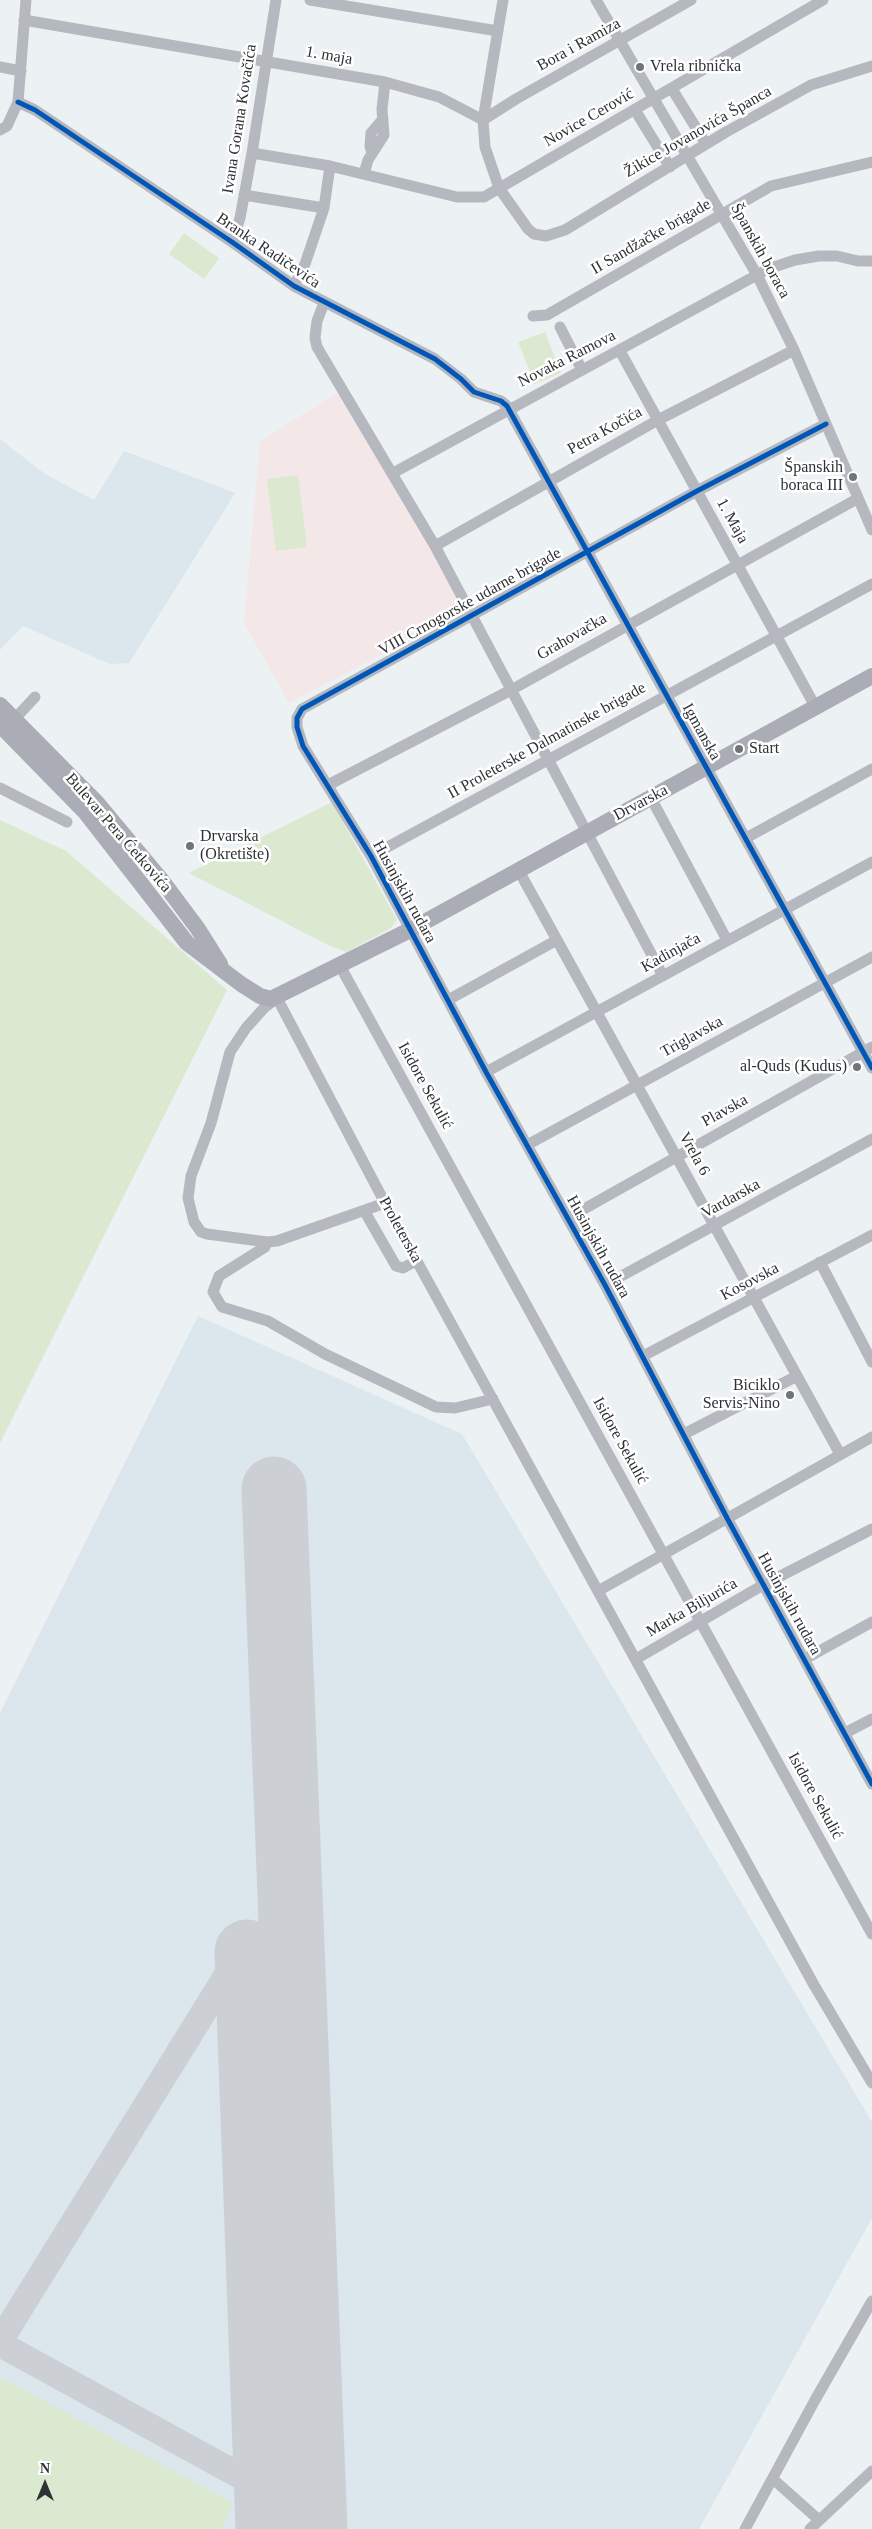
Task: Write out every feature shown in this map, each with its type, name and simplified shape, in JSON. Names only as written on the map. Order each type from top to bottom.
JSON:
[{"type":"main road","name":"Drvarska","points":[[410,930],[872,676]]},
{"type":"main road","name":"Bulevar Pera Ćetkovića","points":[[0,705],[5,727],[97,803],[186,914],[224,970],[260,996],[268,1000],[278,998]]},
{"type":"main road","points":[[278,998],[340,964],[410,930]]},
{"type":"street","points":[[0,130],[7,126],[18,102],[26,0]]},
{"type":"street","name":"Ivana Gorana Kovačića","points":[[232,242],[238,224],[252,153],[276,0]]},
{"type":"street","points":[[310,0],[498,32]]},
{"type":"street","points":[[499,188],[485,147],[483,120],[503,0]]},
{"type":"street","name":"Španskih boraca","points":[[596,0],[756,275],[794,350],[872,530]]},
{"type":"street","name":"Bora i Ramiza","points":[[483,120],[692,0]]},
{"type":"street","name":"Novice Cerović","points":[[252,153],[330,166],[457,197],[484,197],[823,0]]},
{"type":"street","name":"1. maja","points":[[24,20],[384,82],[439,97],[483,120]]},
{"type":"street","name":"Žikice Jovanovića Španca","points":[[499,188],[528,229],[534,234],[546,236],[564,230],[706,144],[818,82],[872,66]]},
{"type":"street","points":[[0,67],[21,71]]},
{"type":"street","points":[[364,174],[372,154],[382,141],[384,82]]},
{"type":"street","points":[[672,89],[706,144]]},
{"type":"street","name":"Branka Radičevića","points":[[18,102],[35,110],[232,242],[294,286],[435,359],[461,379],[474,392],[501,401],[509,408]]},
{"type":"street","points":[[635,110],[670,167]]},
{"type":"street","name":"II Sandžačke brigade","points":[[533,316],[547,315],[771,186],[872,162]]},
{"type":"street","points":[[294,286],[305,264],[324,208],[330,166]]},
{"type":"street","points":[[244,195],[324,208]]},
{"type":"street","name":"Novaka Ramova","points":[[393,473],[509,408],[620,351],[756,275],[784,263],[818,256],[837,256],[858,261],[872,261]]},
{"type":"street","points":[[324,303],[316,321],[315,338],[317,347],[435,546],[663,976]]},
{"type":"street","points":[[560,327],[582,370]]},
{"type":"street","name":"Petra Kočića","points":[[435,546],[548,480],[658,420],[794,350]]},
{"type":"street","name":"1. Maja","points":[[620,351],[815,706]]},
{"type":"street","name":"Igmanska","points":[[509,408],[706,768],[826,982],[868,1049],[872,1068]]},
{"type":"street","name":"VIII Crnogorske udarne brigade","points":[[297,727],[297,718],[302,709],[697,491],[826,424]]},
{"type":"street","name":"Grahovačka","points":[[328,785],[511,690],[857,499]]},
{"type":"street","name":"II Proleterske Dalmatinske brigade","points":[[370,856],[872,584]]},
{"type":"street","points":[[5,727],[35,697]]},
{"type":"street","name":"Husinjskih rudara","points":[[297,727],[303,746],[370,856],[486,1072],[605,1285],[727,1518],[806,1659],[872,1784]]},
{"type":"street","points":[[746,838],[872,769]]},
{"type":"street","points":[[0,788],[67,822]]},
{"type":"street","points":[[651,798],[727,940]]},
{"type":"street","name":"Kadinjača","points":[[486,1072],[872,862]]},
{"type":"street","name":"Vrela 6","points":[[519,870],[840,1454]]},
{"type":"street","points":[[448,1000],[557,940]]},
{"type":"street","name":"Triglavska","points":[[527,1145],[872,957]]},
{"type":"street","name":"Isidore Sekulić","points":[[340,964],[872,1934]]},
{"type":"street","points":[[278,998],[264,1008],[246,1028],[230,1052],[211,1123],[191,1176],[188,1198],[190,1212],[201,1232],[224,1238],[267,1242],[278,1241],[365,1212],[385,1203]]},
{"type":"street","name":"Proleterska","points":[[278,998],[416,1261],[814,1985],[872,2083]]},
{"type":"street","name":"Plavska","points":[[568,1218],[868,1049]]},
{"type":"street","name":"Vardarska","points":[[605,1285],[872,1139]]},
{"type":"street","points":[[365,1212],[396,1266],[403,1268],[416,1261]]},
{"type":"street","name":"Kosovska","points":[[643,1356],[755,1299],[872,1235]]},
{"type":"street","points":[[267,1242],[265,1247],[219,1276],[214,1292],[222,1307],[268,1321],[326,1354],[436,1407],[455,1408],[493,1399]]},
{"type":"street","points":[[820,1262],[872,1362]]},
{"type":"street","points":[[684,1434],[797,1376]]},
{"type":"street","points":[[598,1591],[872,1437]]},
{"type":"street","name":"Marka Biljurića","points":[[636,1659],[764,1586],[872,1529]]},
{"type":"street","points":[[806,1659],[872,1622]]},
{"type":"street","points":[[845,1734],[872,1719]]},
{"type":"street","points":[[746,2529],[815,2400],[872,2301]]},
{"type":"street","points":[[810,2529],[872,2471]]},
{"type":"street","points":[[773,2479],[819,2520]]},
{"type":"shaded area","points":[[344,389],[466,610],[289,703],[244,623],[260,441]]},
{"type":"shaded area","points":[[0,439],[45,474],[94,500],[124,451],[235,493],[129,663],[110,664],[23,626],[0,650]]},
{"type":"shaded area","points":[[198,1316],[462,1434],[872,2122],[872,2218],[699,2529],[0,2529],[0,1713]]},
{"type":"green space","points":[[184,233],[219,258],[204,279],[169,254]]},
{"type":"green space","points":[[545,332],[561,373],[535,384],[518,342]]},
{"type":"green space","points":[[298,475],[307,547],[276,551],[267,479]]},
{"type":"green space","points":[[332,802],[397,920],[391,928],[346,952],[326,944],[189,873]]},
{"type":"green space","points":[[0,820],[66,851],[227,990],[0,1443]]},
{"type":"green space","points":[[0,2377],[233,2503],[222,2529],[0,2529]]},
{"type":"taxiway","points":[[0,2341],[223,1981],[236,1959],[246,1934]]},
{"type":"taxiway","points":[[223,1981],[238,1982],[248,1991]]},
{"type":"taxiway","points":[[0,2344],[242,2477],[258,2472],[265,2462]]},
{"type":"taxiway","points":[[242,2477],[260,2489],[267,2502]]},
{"type":"runway","points":[[274,1489],[315,2529]]},
{"type":"runway","points":[[247,1952],[268,2529]]},
{"type":"cycle path","points":[[18,102],[35,110],[232,242],[294,286],[435,359],[461,379],[474,392],[501,401],[507,406],[872,1068]]},
{"type":"cycle path","points":[[826,424],[697,491],[302,709],[297,718],[297,727],[303,746],[371,856],[486,1072],[605,1285],[727,1518],[872,1784]]},
{"type":"place","name":"Vrela ribnička","points":[[640,67]]},
{"type":"place","name":"Španskih boraca III","points":[[853,477]]},
{"type":"place","name":"Start","points":[[739,749]]},
{"type":"place","name":"Drvarska (Okretište)","points":[[190,846]]},
{"type":"place","name":"al-Quds (Kudus)","points":[[857,1067]]},
{"type":"place","name":"Biciklo Servis-Nino","points":[[790,1395]]}]
